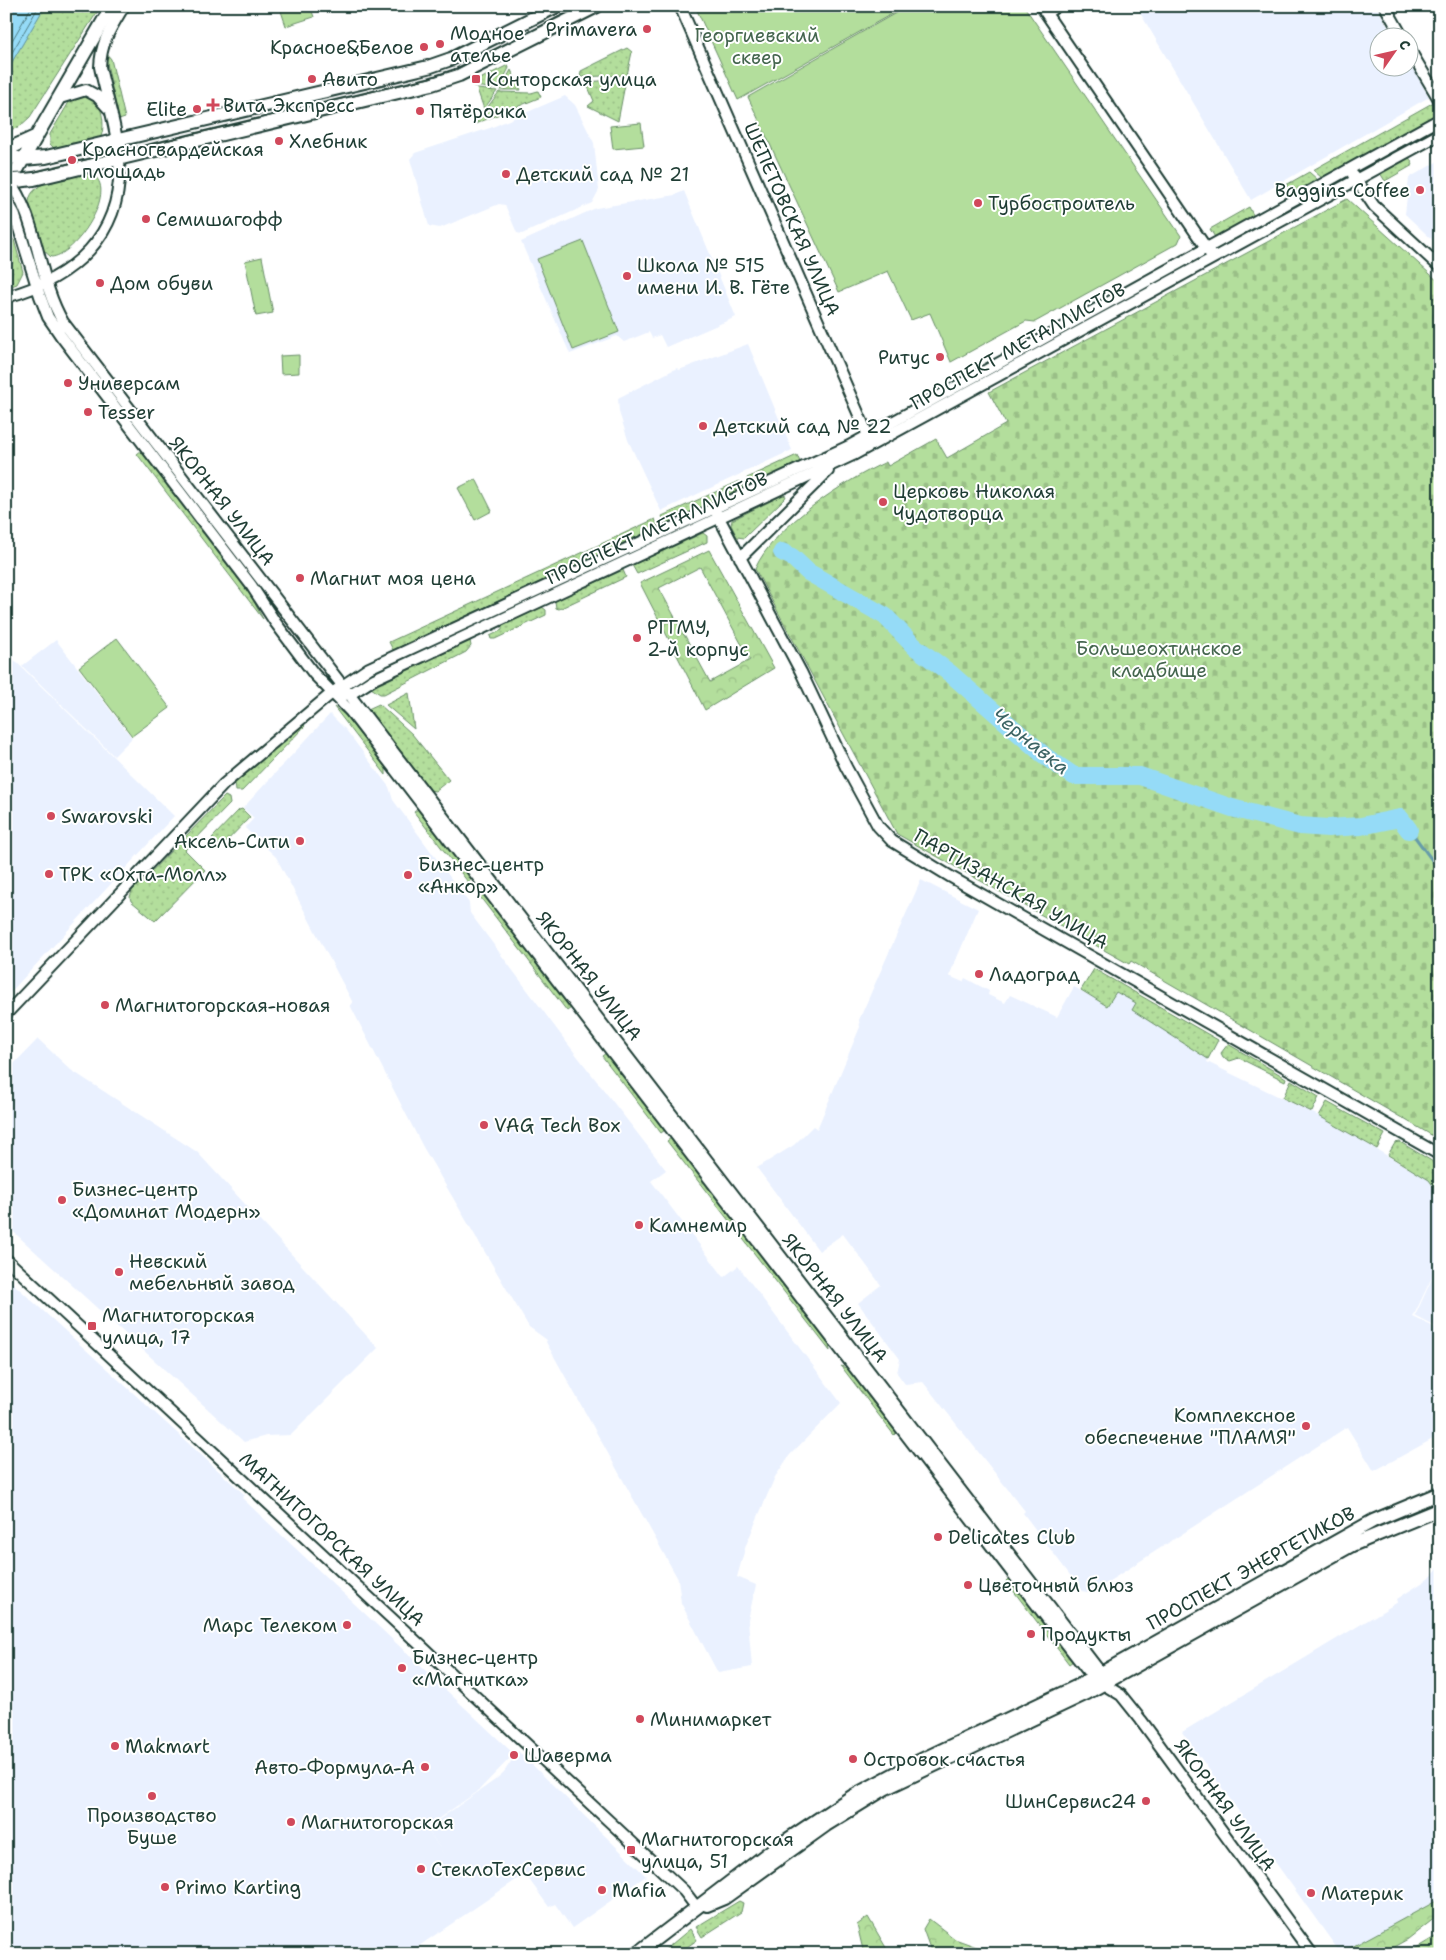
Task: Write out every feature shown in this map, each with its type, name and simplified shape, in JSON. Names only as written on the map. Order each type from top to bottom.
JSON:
[{"type":"main road","points":[[7,182],[60,98],[112,6]]},
{"type":"main road","points":[[6,156],[23,159],[46,157],[435,64],[451,59],[557,6]]},
{"type":"main road","points":[[7,182],[34,180],[432,84],[458,75],[597,6]]},
{"type":"main road","points":[[6,150],[37,136]]},
{"type":"main road","name":"ПРОСПЕКТ ЭНЕРГЕТИКОВ","points":[[1099,1678],[1365,1526],[1440,1493]]},
{"type":"main road","name":"ПРОСПЕКТ ЭНЕРГЕТИКОВ","points":[[636,1954],[698,1908],[724,1898],[826,1825],[886,1788],[1352,1545],[1440,1509]]},
{"type":"street","points":[[6,297],[42,285],[83,257],[95,244],[105,228],[117,192],[119,160],[100,67],[102,46],[124,6]]},
{"type":"street","name":"ШЕПЕТОВСКАЯ УЛИЦА","points":[[680,6],[870,441]]},
{"type":"street","points":[[1057,6],[1043,10],[1214,259]]},
{"type":"street","points":[[1385,6],[1397,28]]},
{"type":"street","points":[[1418,64],[1440,101]]},
{"type":"street","points":[[60,98],[86,90],[97,96],[109,108]]},
{"type":"street","name":"ПРОСПЕКТ МЕТАЛЛИСТОВ","points":[[6,1014],[224,784],[341,685],[369,668],[717,514],[836,464],[870,441],[1440,119]]},
{"type":"street","name":"ПРОСПЕКТ МЕТАЛЛИСТОВ","points":[[349,695],[374,679],[870,441],[1214,259],[1440,134]]},
{"type":"street","points":[[1350,169],[1374,206],[1440,267]]},
{"type":"street","name":"ЯКОРНАЯ УЛИЦА","points":[[7,182],[23,207],[53,325],[251,585],[275,622],[332,693],[350,711],[1099,1678],[1121,1695],[1141,1720],[1310,1952]]},
{"type":"street","name":"ЯКОРНАЯ УЛИЦА","points":[[6,199],[14,214],[42,285],[63,322],[1099,1678]]},
{"type":"street","points":[[740,558],[804,492],[836,464]]},
{"type":"street","name":"ПАРТИЗАНСКАЯ УЛИЦА","points":[[717,514],[801,672],[868,809],[878,826],[892,841],[951,877],[1440,1155]]},
{"type":"street","points":[[332,693],[349,695]]},
{"type":"street","name":"МАГНИТОГОРСКАЯ УЛИЦА","points":[[6,1259],[684,1891],[698,1908]]},
{"type":"shaded area","points":[[1136,6],[1376,6],[1389,28],[1368,28],[1368,78],[1418,78],[1429,97],[1251,200]]},
{"type":"shaded area","name":"Детский сад № 21","points":[[565,96],[575,105],[594,143],[599,190],[592,203],[522,234],[517,233],[505,205],[499,204],[440,228],[429,226],[410,159],[415,153],[490,128]]},
{"type":"shaded area","points":[[1440,160],[1440,247],[1405,214],[1409,178]]},
{"type":"shaded area","name":"Школа № 515 имени И. В. Гёте","points":[[684,191],[736,317],[666,347],[660,335],[652,338],[649,332],[624,342],[617,336],[570,354],[521,242],[596,208],[675,195]]},
{"type":"shaded area","name":"Детский сад № 22","points":[[748,344],[792,450],[661,511],[628,440],[619,412],[618,398],[677,368],[679,370]]},
{"type":"shaded area","points":[[56,640],[132,738],[114,756],[22,666]]},
{"type":"shaded area","points":[[6,652],[174,816],[6,997]]},
{"type":"shaded area","points":[[330,714],[346,730],[389,787],[393,800],[469,903],[470,913],[564,1039],[666,1170],[651,1181],[724,1277],[738,1266],[841,1403],[789,1456],[775,1477],[746,1545],[737,1577],[756,1585],[748,1620],[752,1667],[718,1673],[681,1603],[678,1579],[546,1342],[547,1340],[529,1327],[423,1147],[350,1005],[353,1003],[276,857],[245,828],[254,818],[243,808]]},
{"type":"shaded area","points":[[921,880],[978,909],[949,976],[963,982],[965,978],[989,991],[988,995],[1005,1003],[1010,995],[1057,1017],[1074,987],[1107,1006],[1115,992],[1136,1003],[1132,1010],[1208,1059],[1207,1062],[1319,1116],[1429,1180],[1440,1195],[1440,1260],[1413,1317],[1440,1330],[1440,1435],[1374,1471],[1347,1427],[1091,1593],[1082,1591],[1023,1513],[1025,1511],[923,1382],[905,1384],[897,1373],[900,1359],[858,1303],[881,1285],[843,1234],[819,1251],[757,1168],[794,1145],[813,1126],[817,1129],[860,1027],[859,1020]]},
{"type":"shaded area","points":[[38,1039],[71,1070],[197,1152],[378,1348],[291,1435],[266,1436],[244,1442],[6,1225],[6,1072]]},
{"type":"shaded area","points":[[1440,1261],[1440,1329],[1415,1316]]},
{"type":"shaded area","points":[[6,1277],[245,1495],[242,1498],[514,1754],[477,1792],[426,1827],[448,1861],[427,1828],[495,1780],[504,1772],[518,1751],[646,1876],[572,1928],[555,1904],[549,1907],[525,1874],[407,1954],[6,1954]]},
{"type":"shaded area","points":[[1440,1566],[1440,1900],[1348,1954],[1341,1954],[1182,1732],[1398,1602],[1397,1599],[1428,1579]]},
{"type":"green space","points":[[45,6],[101,6],[30,117],[18,128],[6,130],[6,72]]},
{"type":"green space","points":[[297,6],[310,6],[314,17],[286,26],[281,11]]},
{"type":"green space","name":"Георгиевский сквер","points":[[695,6],[906,6],[738,100]]},
{"type":"green space","name":"Турбостроитель","points":[[908,6],[1024,6],[1181,236],[1178,243],[1035,322],[1026,321],[951,362],[930,313],[911,320],[888,271],[839,292],[748,97]]},
{"type":"green space","points":[[627,48],[632,52],[627,75],[580,77],[581,71]]},
{"type":"green space","points":[[106,53],[111,59],[125,118],[119,120],[106,59]]},
{"type":"green space","points":[[508,65],[509,68],[498,89],[473,86],[472,83]]},
{"type":"green space","points":[[511,70],[521,90],[500,90]]},
{"type":"green space","points":[[626,79],[618,121],[588,106],[594,101],[586,82]]},
{"type":"green space","points":[[477,89],[497,91],[484,109]]},
{"type":"green space","points":[[538,91],[541,97],[475,124],[499,92],[531,93]]},
{"type":"green space","points":[[85,93],[96,100],[100,109],[103,126],[99,140],[56,150],[50,144],[50,134],[71,99]]},
{"type":"green space","points":[[1434,102],[1440,112],[1322,178],[1313,170]]},
{"type":"green space","points":[[641,123],[644,146],[613,149],[610,126]]},
{"type":"green space","points":[[1409,157],[1413,165],[1385,181],[1380,173]]},
{"type":"green space","points":[[1309,172],[1318,180],[1293,194],[1286,185]]},
{"type":"green space","points":[[86,173],[97,178],[101,189],[99,202],[93,217],[84,232],[73,244],[62,253],[51,257],[42,249],[29,202],[31,194],[43,184]]},
{"type":"green space","name":"Большеохтинское кладбище","points":[[1347,199],[1440,283],[1440,1140],[1131,961],[1129,964],[897,834],[755,569],[764,553],[793,522],[831,493],[869,470],[886,462],[888,466],[936,439],[947,458],[1006,424],[989,392]]},
{"type":"green space","points":[[1249,207],[1254,217],[1216,239],[1210,229]]},
{"type":"green space","points":[[6,233],[14,240],[23,272],[17,284],[6,288]]},
{"type":"green space","points":[[583,241],[619,332],[573,350],[537,259]]},
{"type":"green space","points":[[262,257],[273,313],[256,316],[245,261]]},
{"type":"green space","points":[[299,355],[299,373],[281,374],[280,356]]},
{"type":"green space","points":[[142,450],[247,588],[263,619],[137,454]]},
{"type":"green space","points":[[797,455],[800,462],[750,486],[747,478]]},
{"type":"green space","points":[[476,479],[492,511],[475,520],[458,488]]},
{"type":"green space","points":[[740,481],[744,489],[665,524],[662,516]]},
{"type":"green space","points":[[783,495],[786,496],[785,498],[744,538],[737,537],[731,525],[732,520]]},
{"type":"green space","points":[[655,519],[658,527],[393,650],[389,642]]},
{"type":"green space","points":[[703,533],[707,536],[707,542],[637,574],[632,565]]},
{"type":"green space","points":[[709,550],[774,668],[705,710],[640,583]],"holes":[[[700,567],[750,660],[710,682],[659,588]]]},
{"type":"green space","points":[[623,570],[626,577],[559,609],[556,608],[555,601]]},
{"type":"green space","points":[[542,607],[546,610],[546,615],[495,639],[491,639],[490,636],[502,630],[502,626]]},
{"type":"green space","points":[[117,638],[170,708],[132,736],[79,667]]},
{"type":"green space","points":[[470,641],[471,646],[466,652],[384,694],[380,694],[371,688]]},
{"type":"green space","points":[[409,693],[414,729],[386,705]]},
{"type":"green space","points":[[379,704],[412,734],[449,780],[435,791],[430,790],[368,709]]},
{"type":"green space","points":[[334,707],[344,714],[386,768],[386,775]]},
{"type":"green space","points":[[303,724],[305,726],[242,791],[236,791],[235,783]]},
{"type":"green space","points":[[225,796],[229,798],[230,804],[185,850],[205,870],[155,921],[131,901],[132,891]]},
{"type":"green space","points":[[242,809],[250,817],[221,847],[212,838]]},
{"type":"green space","points":[[418,809],[472,879],[468,882],[414,812]]},
{"type":"green space","points":[[477,886],[571,1008],[567,1011],[474,889]]},
{"type":"green space","points":[[1094,969],[1218,1040],[1208,1059],[1132,1010],[1136,1003],[1116,992],[1107,1006],[1081,990]]},
{"type":"green space","points":[[1228,1044],[1286,1078],[1285,1081],[1239,1058],[1230,1061],[1223,1057],[1221,1053]]},
{"type":"green space","points":[[606,1053],[665,1130],[661,1133],[602,1056]]},
{"type":"green space","points":[[1291,1080],[1319,1097],[1312,1112],[1283,1098]]},
{"type":"green space","points":[[1327,1102],[1385,1134],[1377,1149],[1319,1116]]},
{"type":"green space","points":[[671,1138],[829,1344],[830,1351],[667,1141]]},
{"type":"green space","points":[[1400,1142],[1440,1166],[1440,1195],[1429,1180],[1388,1155],[1395,1143]]},
{"type":"green space","points":[[841,1366],[849,1369],[897,1432],[894,1435]]},
{"type":"green space","points":[[1009,1578],[1073,1661],[1069,1664],[1006,1581]]},
{"type":"green space","points":[[1440,1899],[1440,1914],[1408,1939],[1381,1954],[1339,1954]]},
{"type":"green space","points":[[739,1901],[743,1903],[741,1912],[702,1937],[696,1927]]},
{"type":"green space","points":[[868,1917],[891,1954],[864,1954],[857,1925]]},
{"type":"green space","points":[[929,1919],[955,1939],[996,1954],[932,1954],[923,1929]]},
{"type":"green space","points":[[690,1929],[697,1940],[677,1954],[660,1954]]},
{"type":"green space","points":[[1440,1934],[1440,1954],[1435,1954],[1432,1950],[1423,1954],[1406,1954]]},
{"type":"water","points":[[6,6],[45,6],[6,72]]},
{"type":"waterway","name":"Чернавка","points":[[782,552],[792,557],[808,572],[885,616],[914,646],[951,674],[1046,757],[1074,776],[1140,776],[1232,808],[1300,826],[1328,828],[1361,826],[1400,818],[1409,830]]},
{"type":"waterway","points":[[1415,837],[1440,871]]},
{"type":"tram line","points":[[6,174],[35,172],[430,78],[456,70],[579,6]]},
{"type":"place","name":"Primavera","points":[[647,29]]},
{"type":"place","name":"Модное ателье","points":[[440,44]]},
{"type":"place","name":"Красное&Белое","points":[[424,47]]},
{"type":"place","name":"Авито","points":[[312,79]]},
{"type":"place","name":"Конторская улица","points":[[476,79]]},
{"type":"place","name":"Вита Экспресс","points":[[213,105]]},
{"type":"place","name":"Elite","points":[[197,109]]},
{"type":"place","name":"Пятёрочка","points":[[420,111]]},
{"type":"place","name":"Хлебник","points":[[279,141]]},
{"type":"place","name":"Красногвардейская площадь","points":[[72,160]]},
{"type":"place","name":"Детский сад № 21","points":[[506,174]]},
{"type":"place","name":"Baggins Coffee","points":[[1420,190]]},
{"type":"place","name":"Турбостроитель","points":[[978,203]]},
{"type":"place","name":"Семишагофф","points":[[146,219]]},
{"type":"place","name":"Школа № 515 имени И. В. Гёте","points":[[627,276]]},
{"type":"place","name":"Дом обуви","points":[[100,283]]},
{"type":"place","name":"Ритус","points":[[940,357]]},
{"type":"place","name":"Универсам","points":[[68,383]]},
{"type":"place","name":"Tesser","points":[[88,412]]},
{"type":"place","name":"Детский сад № 22","points":[[703,426]]},
{"type":"place","name":"Церковь Николая Чудотворца","points":[[883,502]]},
{"type":"place","name":"Магнит моя цена","points":[[300,578]]},
{"type":"place","name":"РГГМУ, 2-й корпус","points":[[637,638]]},
{"type":"place","name":"Swarovski","points":[[51,816]]},
{"type":"place","name":"Аксель-Сити","points":[[300,841]]},
{"type":"place","name":"ТРК «Охта-Молл»","points":[[49,874]]},
{"type":"place","name":"Бизнес-центр «Анкор»","points":[[408,875]]},
{"type":"place","name":"Ладоград","points":[[979,974]]},
{"type":"place","name":"Магнитогорская-новая","points":[[105,1005]]},
{"type":"place","name":"VAG Tech Box","points":[[484,1125]]},
{"type":"place","name":"Бизнес-центр «Доминат Модерн»","points":[[62,1200]]},
{"type":"place","name":"Камнемир","points":[[639,1225]]},
{"type":"place","name":"Невский мебельный завод","points":[[119,1272]]},
{"type":"place","name":"Магнитогорская улица, 17","points":[[92,1326]]},
{"type":"place","name":"Комплексное обеспечение \"ПЛАМЯ\"","points":[[1306,1426]]},
{"type":"place","name":"Delicates Club","points":[[938,1537]]},
{"type":"place","name":"Цветочный блюз","points":[[968,1585]]},
{"type":"place","name":"Марс Телеком","points":[[347,1625]]},
{"type":"place","name":"Продукты","points":[[1031,1634]]},
{"type":"place","name":"Бизнес-центр «Магнитка»","points":[[402,1668]]},
{"type":"place","name":"Минимаркет","points":[[640,1719]]},
{"type":"place","name":"Makmart","points":[[115,1746]]},
{"type":"place","name":"Шаверма","points":[[514,1755]]},
{"type":"place","name":"Островок счастья","points":[[853,1759]]},
{"type":"place","name":"Авто-Формула-А","points":[[425,1767]]},
{"type":"place","name":"Производство Буше","points":[[152,1796]]},
{"type":"place","name":"ШинCервис24","points":[[1146,1801]]},
{"type":"place","name":"Магнитогорская","points":[[291,1822]]},
{"type":"place","name":"Магнитогорская улица, 51","points":[[631,1850]]},
{"type":"place","name":"СтеклоТехСервис","points":[[421,1869]]},
{"type":"place","name":"Primo Karting","points":[[165,1887]]},
{"type":"place","name":"Mafia","points":[[602,1890]]},
{"type":"place","name":"Материк","points":[[1311,1893]]}]
